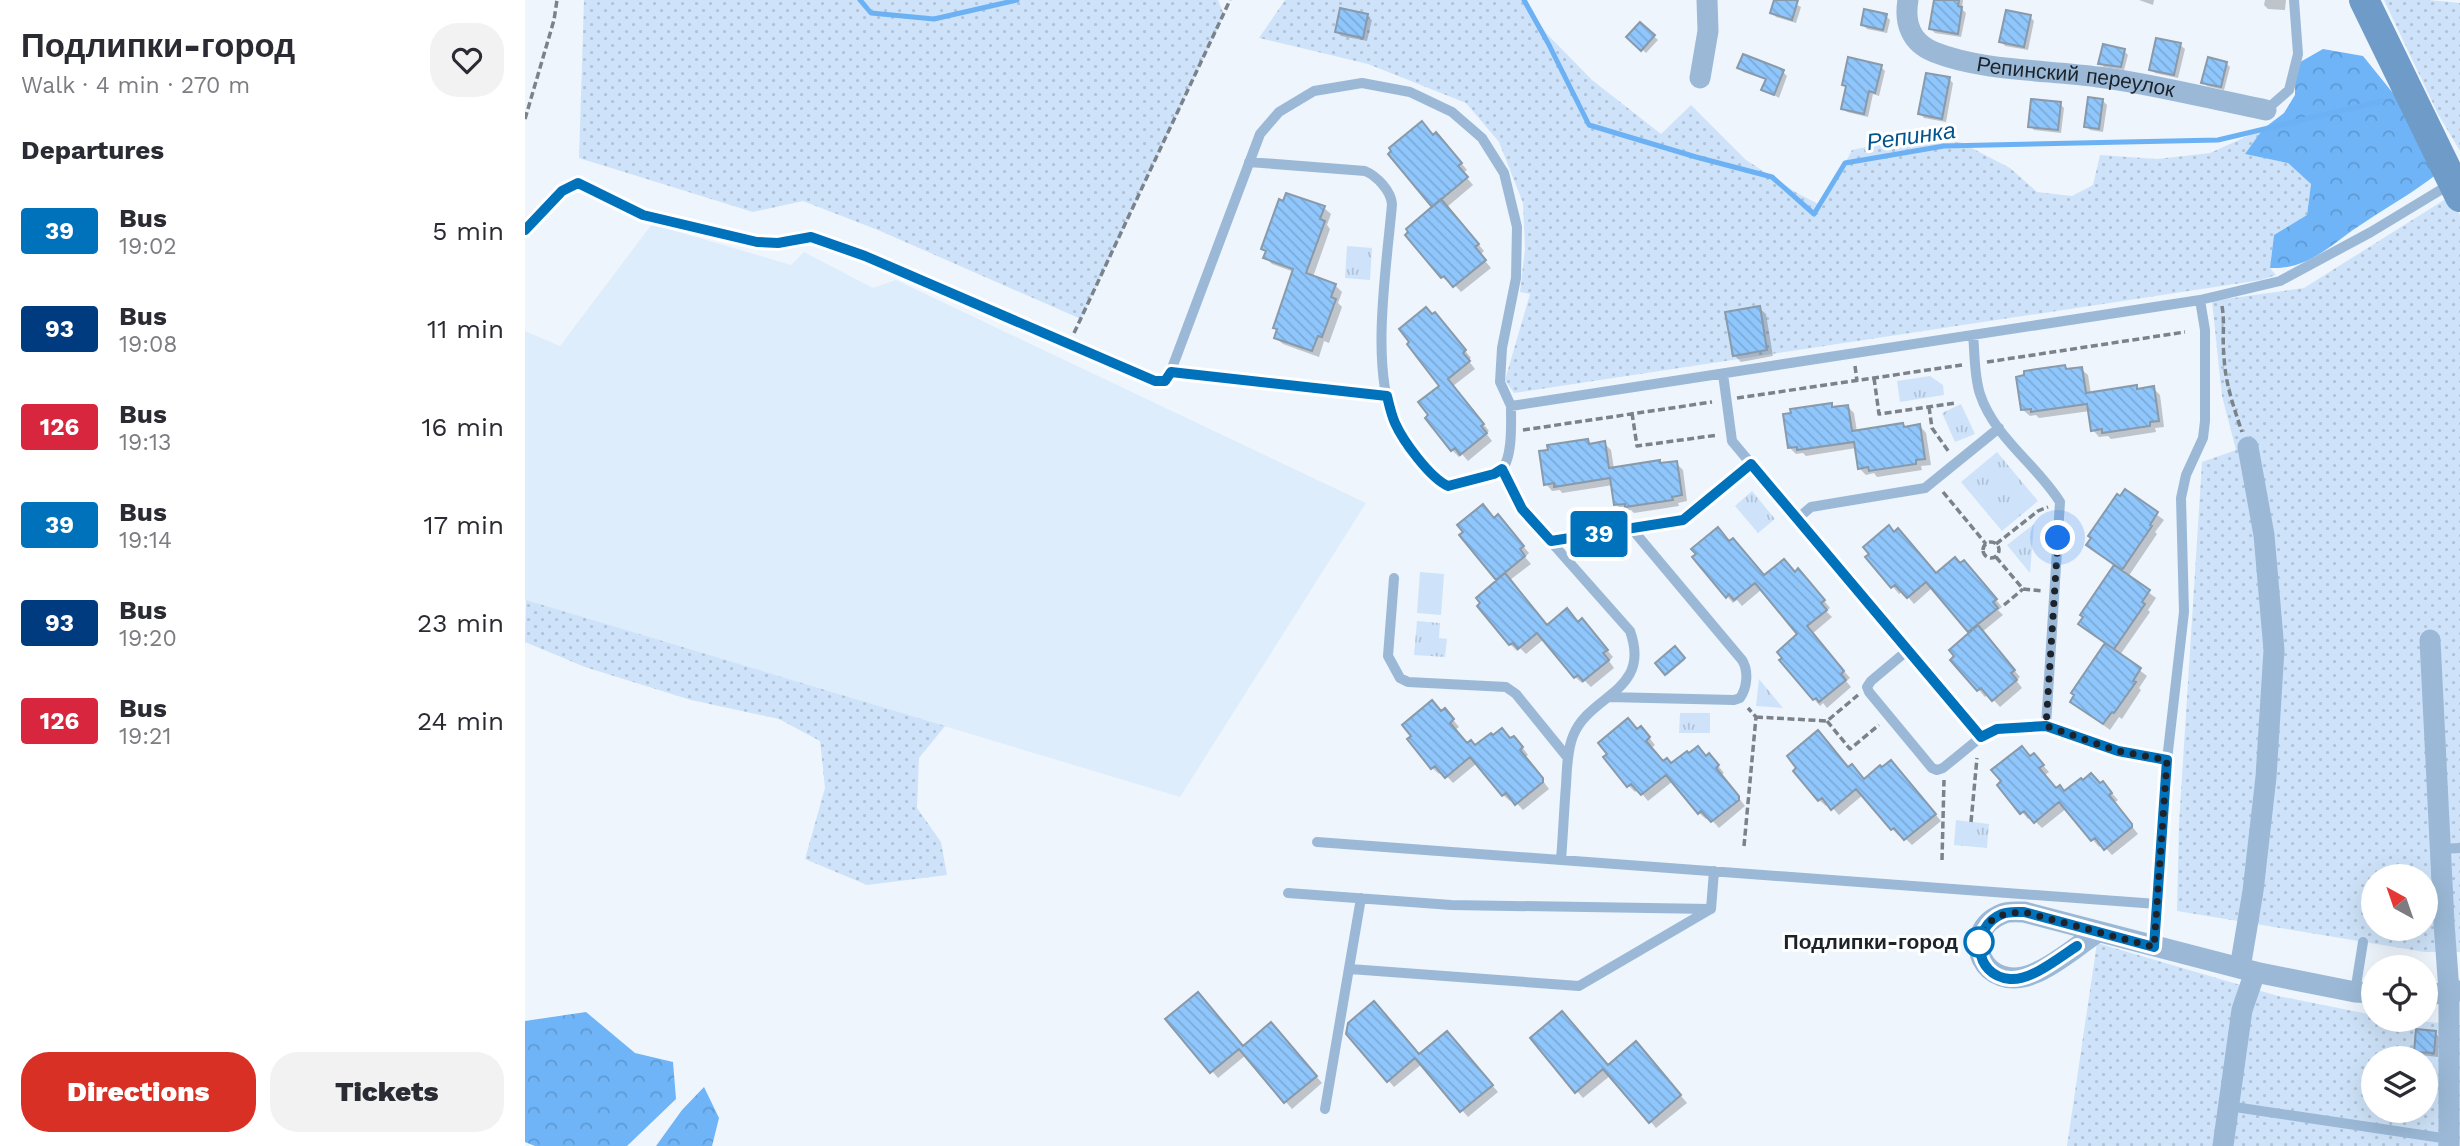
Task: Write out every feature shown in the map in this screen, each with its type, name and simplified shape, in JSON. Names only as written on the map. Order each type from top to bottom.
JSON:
[{"type":"main road","points":[[2364,0],[2456,189]]},
{"type":"street","points":[[1700,78],[1708,31],[1707,0]]},
{"type":"street","name":"Репинский переулок","points":[[1906,8],[1914,38],[1932,52],[1987,65],[2099,77],[2266,110]]},
{"type":"street","points":[[2223,1146],[2247,970],[2266,777],[2274,650],[2264,535],[2248,447]]},
{"type":"street","points":[[2430,640],[2451,849],[2455,991],[2449,1142]]},
{"type":"street","points":[[2098,932],[2035,973],[2011,979],[1993,973],[1982,962],[1979,942],[1985,925],[2003,913],[2024,912],[2247,970],[2361,992]]},
{"type":"lane","points":[[2266,110],[2289,90],[2298,54],[2294,0]]},
{"type":"lane","points":[[525,230],[562,191],[578,183],[643,215],[745,240],[778,243],[811,237],[865,256],[1155,381],[1165,381],[1171,372],[1260,134],[1279,112],[1314,90],[1362,83],[1410,92],[1452,112],[1482,138],[1504,173],[1517,227],[1516,278],[1502,348],[1500,382],[1511,406],[1512,431],[1502,469],[1522,509],[1630,631],[1636,647],[1625,683],[1587,717],[1573,735],[1568,758],[1561,860]]},
{"type":"lane","points":[[1249,162],[1365,171],[1375,177],[1390,195],[1392,204],[1381,346],[1393,420],[1401,434],[1441,483],[1456,485],[1502,469]]},
{"type":"lane","points":[[1511,406],[2200,300],[2280,281],[2456,189]]},
{"type":"lane","points":[[2154,947],[2167,760],[2183,612],[2181,498],[2186,475],[2203,438],[2205,422],[2204,330],[2200,300]]},
{"type":"lane","points":[[1973,335],[1979,392],[1990,416],[2060,502],[2046,726]]},
{"type":"lane","points":[[1171,372],[1387,396]]},
{"type":"lane","points":[[1723,374],[1730,433],[1736,447],[1981,737]]},
{"type":"lane","points":[[1797,519],[1811,507],[1918,490],[1934,482],[1999,428]]},
{"type":"lane","points":[[1551,541],[1683,520],[1751,464]]},
{"type":"lane","points":[[1608,697],[1740,698],[1745,692],[1746,672],[1742,660],[1632,529]]},
{"type":"lane","points":[[1394,578],[1388,656],[1399,678],[1408,682],[1506,687],[1516,694],[1568,758]]},
{"type":"lane","points":[[1908,650],[1867,687],[1932,768],[1943,768],[1981,737],[1997,729],[2046,726],[2118,751],[2167,760]]},
{"type":"lane","points":[[1317,842],[2157,904]]},
{"type":"lane","points":[[1711,909],[1714,872]]},
{"type":"lane","points":[[1289,893],[1451,905],[1711,909]]},
{"type":"lane","points":[[1325,1109],[1361,898]]},
{"type":"lane","points":[[1350,969],[1579,986],[1711,909]]},
{"type":"lane","points":[[2363,942],[2363,955]]},
{"type":"lane","points":[[2228,1106],[2449,1142]]},
{"type":"path","points":[[525,119],[554,20],[557,0]]},
{"type":"path","points":[[1081,319],[1230,0]]},
{"type":"path","points":[[2221,295],[2229,391],[2248,447]]},
{"type":"path","points":[[1512,431],[1632,414],[1642,409],[1726,400],[2185,332]]},
{"type":"path","points":[[1855,367],[1857,381]]},
{"type":"path","points":[[1874,378],[1879,414],[1955,404]]},
{"type":"path","points":[[1929,407],[1932,428],[1957,463]]},
{"type":"path","points":[[1632,414],[1637,446],[1730,433]]},
{"type":"path","points":[[1934,482],[1986,544]]},
{"type":"path","points":[[1996,544],[2038,511],[2060,502]]},
{"type":"path","points":[[1996,544],[1986,544],[1982,550],[1987,558],[1996,557]]},
{"type":"path","points":[[1996,544],[1999,553],[1996,557]]},
{"type":"path","points":[[1996,557],[2023,589],[2055,592]]},
{"type":"path","points":[[2004,605],[2023,589]]},
{"type":"path","points":[[1756,717],[1827,721],[1867,687]]},
{"type":"path","points":[[1740,698],[1756,717],[1744,846]]},
{"type":"path","points":[[1827,721],[1850,749],[1889,717]]},
{"type":"path","points":[[1971,822],[1977,754]]},
{"type":"path","points":[[1937,770],[1945,781],[1942,860]]},
{"type":"shaded area","points":[[652,224],[791,265],[804,252],[873,288],[896,280],[1366,503],[1180,797],[525,600],[525,331],[560,346]]},
{"type":"green space","points":[[584,0],[1218,0],[1224,15],[1081,319],[878,230],[803,201],[753,212],[579,158]]},
{"type":"green space","points":[[1285,0],[1523,0],[1547,34],[1592,80],[1661,134],[1691,105],[1746,160],[1822,206],[1852,150],[1905,139],[1923,145],[1960,142],[2010,168],[2037,192],[2072,196],[2093,185],[2100,155],[2157,159],[2210,153],[2263,129],[2246,154],[2288,163],[2311,184],[2307,215],[2274,235],[2270,268],[2276,275],[2261,280],[1514,393],[1505,380],[1530,294],[1520,292],[1525,249],[1523,203],[1499,142],[1466,103],[1368,64],[1259,38]]},
{"type":"green space","points":[[2384,0],[2460,3],[2460,151],[2438,114]]},
{"type":"green space","points":[[2323,49],[2363,56],[2409,113],[2437,174],[2309,260],[2270,268],[2274,235],[2307,215],[2311,184],[2288,163],[2245,154],[2263,129],[2284,113],[2295,95],[2295,65]]},
{"type":"green space","points":[[2452,195],[2460,216],[2460,952],[2425,952],[2365,942],[2438,942],[2438,864],[2361,864],[2361,941],[2177,911],[2179,824],[2202,462],[2236,450],[2222,396],[2212,301],[2304,288]]},
{"type":"green space","points":[[1347,246],[1372,248],[1370,280],[1345,278]]},
{"type":"green space","points":[[1930,376],[1943,385],[1944,395],[1900,402],[1897,381]]},
{"type":"green space","points":[[1961,404],[1975,434],[1955,442],[1942,413]]},
{"type":"green space","points":[[1997,452],[2038,501],[2002,531],[1961,482]]},
{"type":"green space","points":[[1752,491],[1775,519],[1758,533],[1735,506]]},
{"type":"green space","points":[[2034,524],[2030,573],[2007,545]]},
{"type":"green space","points":[[1420,572],[1444,574],[1441,615],[1417,613]]},
{"type":"green space","points":[[526,600],[945,726],[919,758],[917,808],[941,842],[947,875],[867,885],[805,859],[825,788],[820,741],[779,719],[691,700],[585,667],[525,642]]},
{"type":"green space","points":[[1417,621],[1440,623],[1439,638],[1447,639],[1445,657],[1414,655]]},
{"type":"green space","points":[[1759,679],[1783,708],[1756,706]]},
{"type":"green space","points":[[1680,713],[1710,713],[1710,733],[1679,733]]},
{"type":"green space","points":[[1956,820],[1989,824],[1987,848],[1954,845]]},
{"type":"green space","points":[[2097,943],[2278,996],[2361,1013],[2361,1032],[2438,1032],[2438,1023],[2460,1025],[2460,1146],[2067,1146]]},
{"type":"green space","points":[[586,1012],[635,1053],[673,1062],[676,1099],[627,1146],[535,1146],[525,1142],[525,1021]]},
{"type":"green space","points":[[704,1087],[719,1118],[712,1146],[656,1146],[682,1110]]},
{"type":"building","points":[[1774,0],[1798,0],[1792,20],[1770,13]]},
{"type":"building","points":[[1934,0],[1959,0],[1958,6],[1962,7],[1958,34],[1929,29]]},
{"type":"building","points":[[1340,8],[1368,14],[1363,38],[1335,32]]},
{"type":"building","points":[[1864,9],[1887,14],[1883,30],[1861,25]]},
{"type":"building","points":[[2006,10],[2031,15],[2024,47],[1999,42]]},
{"type":"building","points":[[1640,22],[1655,35],[1641,51],[1626,37]]},
{"type":"building","points":[[2156,38],[2181,43],[2174,75],[2149,70]]},
{"type":"building","points":[[2103,44],[2125,49],[2121,67],[2098,64]]},
{"type":"building","points":[[1743,54],[1784,70],[1774,95],[1761,90],[1766,79],[1737,68]]},
{"type":"building","points":[[1848,57],[1882,65],[1875,93],[1869,91],[1864,114],[1841,109],[1846,86],[1842,85]]},
{"type":"building","points":[[2208,57],[2227,62],[2221,87],[2201,83]]},
{"type":"building","points":[[1926,73],[1950,77],[1942,119],[1918,114]]},
{"type":"building","points":[[2088,97],[2103,99],[2099,129],[2084,127]]},
{"type":"building","points":[[2031,99],[2061,102],[2058,130],[2028,127]]},
{"type":"building","points":[[1422,121],[1433,135],[1436,132],[1462,163],[1458,166],[1468,177],[1432,207],[1388,154],[1391,151],[1389,148]]},
{"type":"building","points":[[1286,193],[1325,206],[1320,219],[1325,221],[1306,273],[1336,284],[1331,297],[1336,299],[1322,337],[1318,336],[1312,351],[1274,338],[1277,329],[1273,328],[1293,269],[1263,258],[1266,251],[1261,249],[1279,199],[1283,201]]},
{"type":"building","points":[[1441,199],[1479,244],[1475,247],[1486,260],[1453,287],[1444,276],[1441,278],[1405,235],[1408,232],[1406,229]]},
{"type":"building","points":[[1760,306],[1767,350],[1733,356],[1725,312]]},
{"type":"building","points":[[1426,307],[1432,314],[1435,312],[1466,350],[1463,353],[1470,361],[1448,379],[1484,424],[1481,426],[1487,433],[1460,455],[1455,448],[1451,451],[1425,418],[1428,415],[1418,402],[1439,386],[1399,329]]},
{"type":"building","points":[[2065,365],[2066,369],[2082,367],[2086,393],[2137,385],[2137,389],[2154,386],[2159,421],[2150,422],[2150,426],[2102,433],[2102,429],[2091,431],[2087,404],[2031,412],[2031,409],[2021,410],[2016,377],[2024,375],[2024,371]]},
{"type":"building","points":[[1832,403],[1832,407],[1848,405],[1852,431],[1903,423],[1904,427],[1920,424],[1925,459],[1916,460],[1916,464],[1869,471],[1868,467],[1858,469],[1854,442],[1797,450],[1797,447],[1788,448],[1783,414],[1791,413],[1790,409]]},
{"type":"building","points":[[1588,439],[1589,444],[1605,441],[1609,468],[1660,460],[1660,463],[1677,461],[1682,495],[1672,497],[1673,500],[1625,507],[1625,504],[1614,505],[1610,478],[1554,487],[1554,483],[1544,485],[1539,451],[1548,450],[1547,445]]},
{"type":"building","points":[[2125,489],[2158,512],[2150,525],[2152,526],[2122,570],[2086,545],[2091,538],[2088,536],[2117,494],[2120,496]]},
{"type":"building","points":[[1483,504],[1494,518],[1498,514],[1524,546],[1520,549],[1525,556],[1496,580],[1459,535],[1463,532],[1457,525]]},
{"type":"building","points":[[1889,525],[1894,532],[1898,528],[1936,573],[1955,557],[1960,563],[1964,560],[1997,599],[1993,602],[1998,608],[1968,632],[1926,582],[1907,598],[1895,585],[1891,588],[1865,557],[1869,554],[1863,547]]},
{"type":"building","points":[[1718,527],[1729,541],[1733,538],[1764,575],[1784,559],[1795,572],[1798,568],[1825,600],[1821,603],[1827,610],[1807,626],[1844,671],[1841,674],[1846,680],[1819,702],[1816,698],[1813,700],[1779,660],[1782,658],[1777,652],[1797,634],[1755,583],[1734,600],[1729,594],[1726,598],[1692,557],[1696,554],[1691,549]]},
{"type":"building","points":[[2114,565],[2150,590],[2142,602],[2145,604],[2114,649],[2078,624],[2083,617],[2080,615]]},
{"type":"building","points":[[1505,573],[1547,625],[1567,608],[1578,622],[1582,618],[1608,650],[1603,653],[1609,660],[1583,681],[1578,675],[1574,678],[1537,633],[1518,649],[1513,643],[1509,645],[1477,606],[1480,603],[1476,598]]},
{"type":"building","points":[[1978,625],[2015,670],[2011,673],[2017,680],[1992,701],[1981,688],[1977,691],[1950,660],[1954,656],[1949,650]]},
{"type":"building","points":[[2105,643],[2141,668],[2133,681],[2136,682],[2103,724],[2070,702],[2074,695],[2071,693]]},
{"type":"building","points":[[1675,646],[1685,658],[1665,675],[1655,663]]},
{"type":"building","points":[[1432,700],[1441,711],[1445,708],[1454,719],[1450,723],[1467,743],[1471,740],[1475,745],[1502,728],[1510,738],[1514,736],[1523,747],[1520,750],[1543,778],[1543,782],[1515,805],[1506,793],[1502,796],[1470,757],[1445,778],[1435,766],[1431,769],[1407,739],[1411,736],[1402,725]]},
{"type":"building","points":[[1628,718],[1637,729],[1641,726],[1650,737],[1646,741],[1663,761],[1667,758],[1671,763],[1698,746],[1706,756],[1709,753],[1719,765],[1716,768],[1739,796],[1739,800],[1711,822],[1701,811],[1698,814],[1666,775],[1641,795],[1631,784],[1627,787],[1603,757],[1607,754],[1598,743]]},
{"type":"building","points":[[1818,730],[1848,767],[1852,764],[1864,779],[1880,765],[1882,767],[1891,760],[1936,814],[1904,840],[1894,828],[1891,830],[1856,789],[1831,810],[1822,798],[1818,801],[1793,771],[1796,768],[1787,756]]},
{"type":"building","points":[[2022,746],[2030,756],[2034,753],[2044,765],[2039,768],[2056,788],[2060,785],[2064,791],[2091,773],[2100,783],[2103,781],[2112,793],[2109,795],[2132,827],[2104,850],[2095,838],[2091,841],[2059,802],[2034,823],[2024,811],[2020,814],[1997,785],[2001,781],[1991,770]]},
{"type":"building","points":[[1198,992],[1243,1046],[1271,1022],[1317,1076],[1284,1103],[1239,1049],[1210,1073],[1165,1019]]},
{"type":"building","points":[[1374,1001],[1419,1054],[1447,1031],[1493,1085],[1460,1112],[1415,1058],[1387,1082],[1346,1034],[1348,1023]]},
{"type":"building","points":[[1562,1011],[1608,1065],[1636,1041],[1681,1095],[1649,1123],[1603,1069],[1575,1093],[1530,1038]]},
{"type":"building","points":[[2416,1032],[2436,1032],[2435,1046],[2415,1046]]},
{"type":"waterway","name":"Репинка","points":[[860,0],[871,13],[934,19],[1017,0]]},
{"type":"waterway","name":"Репинка","points":[[1524,0],[1589,125],[1772,177],[1814,214],[1845,163],[1944,146],[2218,140],[2382,101]]},
{"type":"bus line","name":"39","points":[[525,230],[562,191],[578,183],[643,215],[757,242],[778,243],[811,237],[865,256],[1155,381],[1165,381],[1171,372],[1387,396],[1393,420],[1401,434],[1441,483],[1456,485],[1502,469],[1522,509],[1551,541],[1683,520],[1751,464],[1981,737],[1997,729],[2046,726],[2118,751],[2167,760],[2154,947],[2024,912],[2003,913],[1985,925],[1979,942],[1982,962],[1993,973],[2011,979],[2035,973],[2077,946]]},
{"type":"place","name":"Подлипки-город","points":[[1979,942]]},
{"type":"route","points":[[1979,942],[1985,925],[2003,913],[2024,912],[2154,947],[2167,760],[2118,751],[2046,726],[2058,538]]}]
